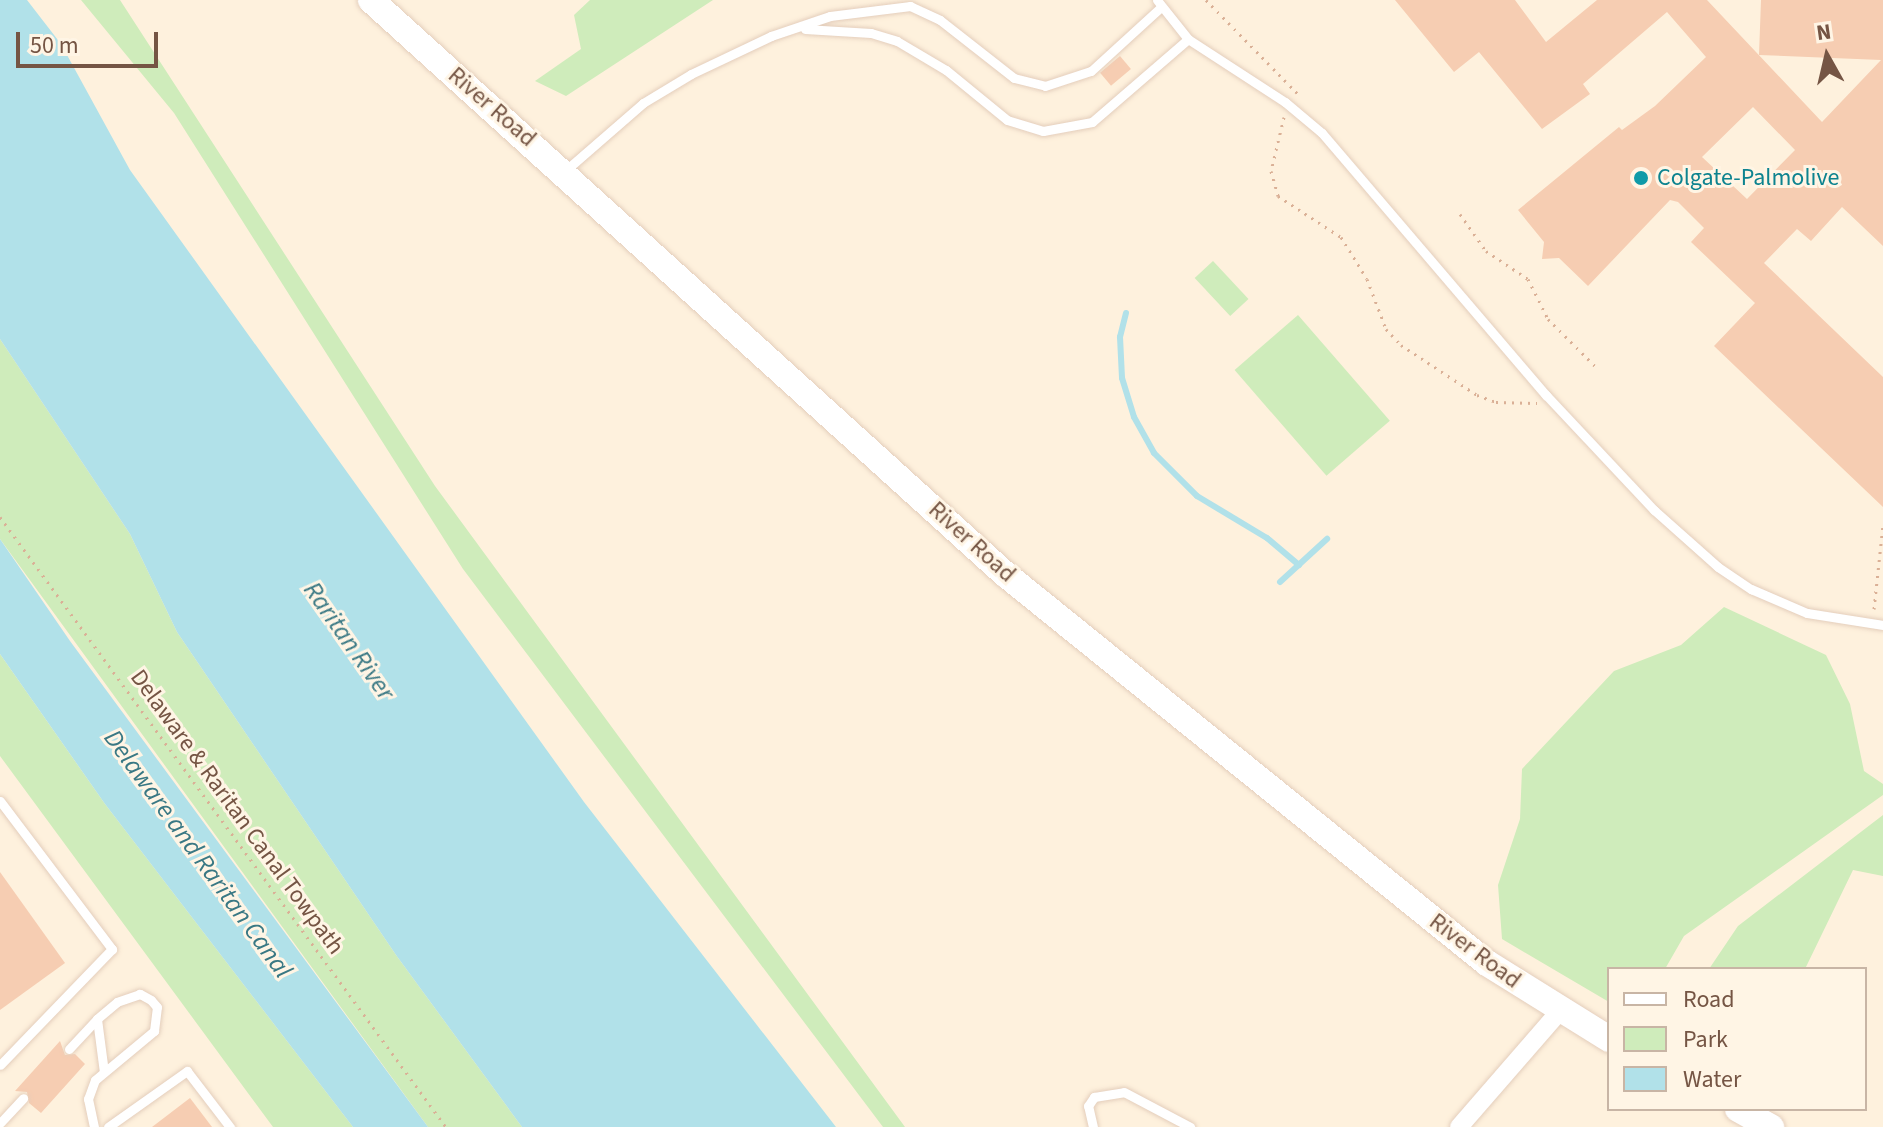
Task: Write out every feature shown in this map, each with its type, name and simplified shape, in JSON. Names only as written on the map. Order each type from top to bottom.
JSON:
[{"type":"main road","name":"River Road","points":[[371,0],[565,171],[1005,574],[1487,963],[1559,1012],[1607,1038]]},
{"type":"main road","points":[[1742,1111],[1771,1127]]},
{"type":"street","points":[[1459,1127],[1559,1012]]},
{"type":"lane","points":[[565,171],[643,103],[720,59],[797,28],[881,6],[910,6],[940,20],[1014,78],[1045,86],[1091,71],[1158,4],[1188,39],[1293,109],[1322,133],[1546,395],[1654,510],[1718,567],[1778,602],[1878,625]]},
{"type":"lane","points":[[797,28],[871,33],[897,41],[946,70],[1007,120],[1043,131],[1092,122],[1188,39]]},
{"type":"lane","points":[[0,801],[112,949],[0,1065]]},
{"type":"lane","points":[[69,1049],[117,1002],[140,994],[157,1007],[154,1031],[104,1072],[88,1099],[94,1127]]},
{"type":"lane","points":[[97,1019],[104,1072]]},
{"type":"lane","points":[[108,1127],[187,1071],[230,1127]]},
{"type":"lane","points":[[1093,1127],[1088,1106],[1108,1092],[1124,1092],[1190,1127]]},
{"type":"lane","points":[[0,1123],[23,1098]]},
{"type":"path","points":[[1206,0],[1245,45],[1297,91],[1300,99],[1277,133],[1272,183],[1288,206],[1341,237],[1367,279],[1386,329],[1477,395],[1528,405],[1546,395]]},
{"type":"path","points":[[1460,214],[1486,251],[1528,279],[1548,319],[1595,366]]},
{"type":"path","name":"Delaware & Raritan Canal Towpath","points":[[0,517],[446,1127]]},
{"type":"path","points":[[1878,625],[1883,525]]},
{"type":"green space","points":[[81,0],[120,0],[435,486],[905,1127],[883,1127],[463,569],[174,113]]},
{"type":"green space","points":[[590,0],[713,0],[566,96],[535,81],[581,49],[574,15]]},
{"type":"green space","points":[[1213,261],[1248,299],[1230,316],[1195,278]]},
{"type":"green space","points":[[1298,315],[1390,421],[1326,476],[1235,370]]},
{"type":"green space","points":[[0,339],[130,534],[177,632],[396,955],[522,1127],[428,1127],[0,539]]},
{"type":"green space","points":[[1724,607],[1826,655],[1850,704],[1864,771],[1883,784],[1883,795],[1684,936],[1666,967],[1607,967],[1607,1001],[1502,939],[1498,885],[1520,819],[1522,769],[1614,671],[1681,645]]},
{"type":"green space","points":[[0,654],[105,804],[353,1127],[273,1127],[0,756]]},
{"type":"green space","points":[[1883,815],[1883,876],[1853,870],[1806,967],[1710,967],[1738,926]]},
{"type":"water","name":"Raritan River","points":[[0,0],[27,0],[61,44],[130,170],[584,802],[836,1127],[522,1127],[396,955],[177,632],[130,534],[0,339]]},
{"type":"water","name":"Delaware and Raritan Canal","points":[[0,539],[70,641],[428,1127],[353,1127],[105,804],[0,654]]},
{"type":"building","points":[[1395,0],[1515,0],[1546,42],[1597,0],[1707,0],[1822,122],[1881,60],[1759,55],[1761,0],[1883,0],[1883,246],[1842,207],[1811,241],[1797,229],[1764,263],[1883,377],[1883,507],[1714,346],[1755,303],[1691,242],[1704,228],[1678,202],[1670,200],[1588,286],[1559,258],[1542,259],[1544,242],[1518,210],[1619,127],[1622,130],[1655,106],[1706,57],[1667,12],[1583,84],[1590,94],[1542,129],[1479,52],[1454,72]],"holes":[[[1753,107],[1795,150],[1747,199],[1702,157]]]},
{"type":"building","points":[[1120,56],[1131,69],[1111,86],[1100,73]]},
{"type":"building","points":[[0,872],[65,963],[0,1010]]},
{"type":"building","points":[[60,1041],[65,1055],[75,1054],[85,1064],[41,1113],[29,1103],[27,1092],[15,1091]]},
{"type":"building","points":[[190,1098],[212,1127],[152,1127]]},
{"type":"waterway","points":[[1126,313],[1120,337],[1122,378],[1134,417],[1154,453],[1197,496],[1267,538],[1299,565]]},
{"type":"waterway","points":[[1280,582],[1327,539]]},
{"type":"place","name":"Colgate-Palmolive","points":[[1641,178]]}]
